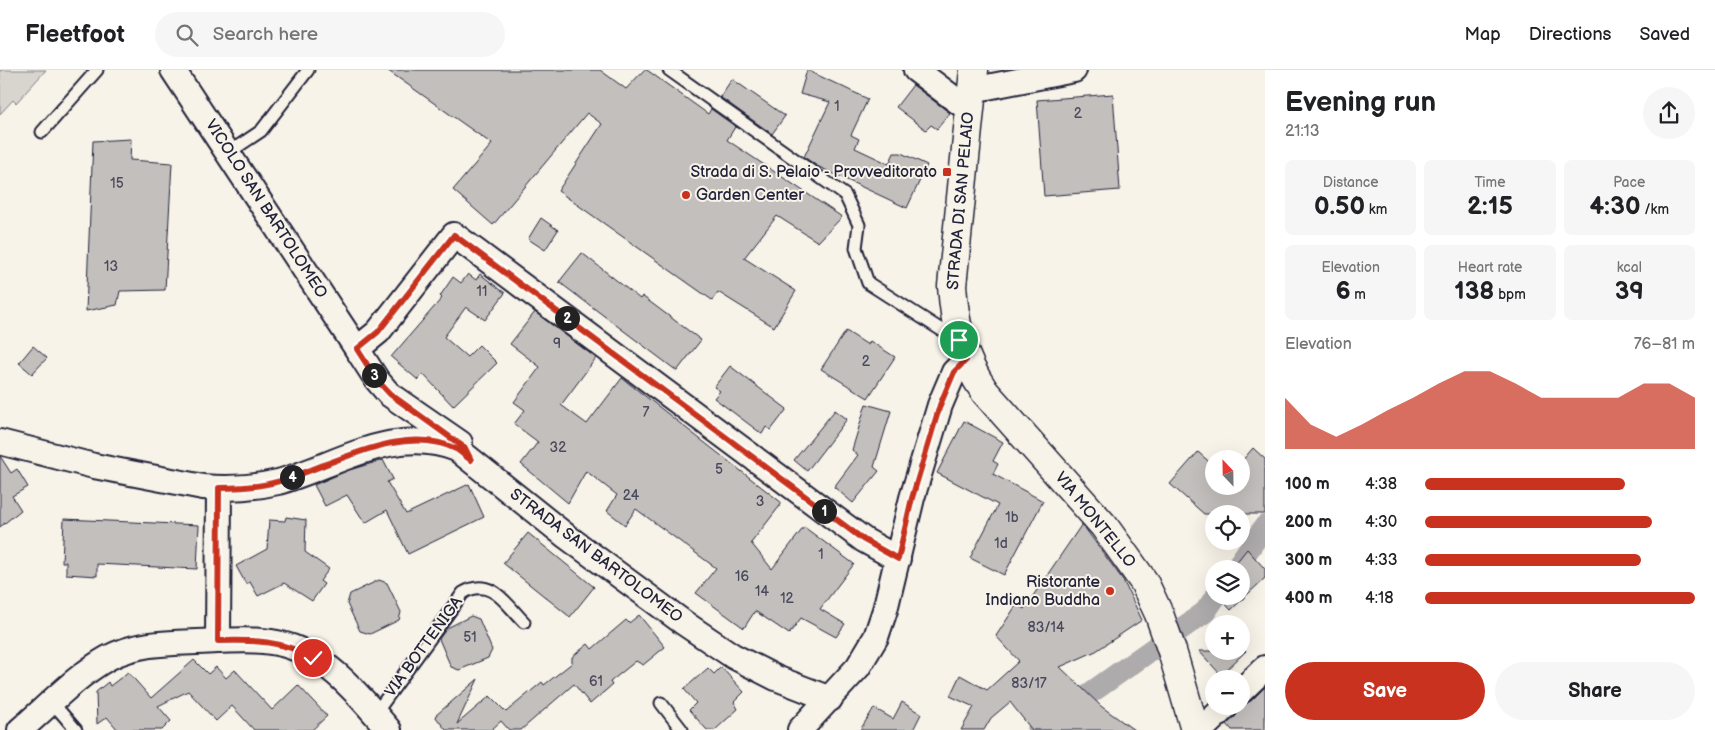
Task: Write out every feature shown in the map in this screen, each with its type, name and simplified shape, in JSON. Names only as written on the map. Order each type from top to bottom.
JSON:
[{"type":"street","name":"VICOLO SAN BARTOLOMEO","points":[[173,70],[377,380],[390,394],[465,448],[471,460]]},
{"type":"street","points":[[916,70],[972,90],[1074,70]]},
{"type":"street","name":"STRADA DI SAN PELAIO","points":[[962,350],[954,318],[952,286],[972,90]]},
{"type":"street","points":[[357,349],[378,332],[454,235],[864,540],[898,559]]},
{"type":"street","points":[[800,730],[858,666],[876,637],[898,559],[912,498],[945,392],[962,350]]},
{"type":"street","name":"VIA MONTELLO","points":[[962,350],[985,392],[1104,526],[1126,554],[1144,582],[1176,661],[1195,730]]},
{"type":"street","name":"STRADA SAN BARTOLOMEO","points":[[0,442],[94,466],[219,488],[259,486],[278,482],[345,457],[387,444],[420,440],[445,445],[457,449],[566,536],[684,623],[733,656],[776,678],[830,699]]},
{"type":"street","points":[[218,641],[219,488]]},
{"type":"street","name":"VIA BOTTENIGA","points":[[20,730],[97,664],[127,650],[148,644],[218,641],[268,642],[290,646],[340,677],[382,722]]},
{"type":"street","points":[[1250,682],[1265,668]]},
{"type":"street","points":[[1201,730],[1217,715]]},
{"type":"lane","points":[[42,132],[97,70]]},
{"type":"lane","points":[[228,153],[261,131],[308,70]]},
{"type":"lane","points":[[669,70],[845,194],[859,225],[856,248],[868,284],[962,350]]},
{"type":"lane","name":"VIA BOTTENIGA","points":[[382,722],[463,593],[472,588],[483,587],[492,590],[524,622]]},
{"type":"lane","points":[[52,702],[76,730]]},
{"type":"lane","points":[[661,703],[682,730]]},
{"type":"shaded area","points":[[0,70],[46,70],[16,103],[13,100],[0,114]]},
{"type":"building","name":"Garden Center","points":[[387,70],[600,70],[626,89],[644,70],[647,70],[708,114],[711,109],[739,129],[735,127],[727,140],[842,217],[818,242],[777,216],[744,258],[796,291],[774,327],[718,292],[712,300],[558,191],[602,124],[587,113],[493,225],[453,190],[492,144]]},
{"type":"building","points":[[807,70],[868,99],[851,135],[859,139],[855,148],[889,164],[894,153],[901,153],[927,165],[907,208],[817,166],[804,157],[830,102],[800,94]]},
{"type":"building","points":[[732,79],[785,116],[772,134],[720,97]]},
{"type":"building","points":[[913,85],[950,113],[937,129],[931,125],[926,130],[896,107]]},
{"type":"building","points":[[1113,94],[1120,190],[1044,196],[1037,100]]},
{"type":"building","points":[[131,139],[130,160],[172,163],[165,290],[120,291],[117,305],[86,311],[93,141]]},
{"type":"building","points":[[541,218],[558,230],[545,250],[528,239]]},
{"type":"building","points":[[582,253],[640,299],[642,296],[701,340],[677,371],[559,282]]},
{"type":"building","points":[[468,274],[476,280],[480,274],[505,293],[485,320],[466,307],[444,337],[467,357],[479,345],[497,363],[453,406],[423,374],[418,380],[391,357],[442,298],[440,296],[453,277],[461,283]]},
{"type":"building","points":[[535,312],[596,358],[561,405],[587,424],[622,378],[782,503],[751,543],[772,569],[804,527],[854,564],[820,609],[845,624],[836,637],[801,618],[789,634],[755,611],[744,628],[696,593],[716,568],[636,509],[625,525],[607,511],[617,495],[586,471],[568,503],[521,464],[538,442],[514,424],[525,410],[514,402],[540,367],[510,344]]},
{"type":"building","points":[[846,331],[868,345],[870,341],[895,357],[868,398],[821,369]]},
{"type":"building","points":[[33,346],[47,358],[32,374],[19,363]]},
{"type":"building","points":[[730,366],[787,409],[771,430],[766,427],[762,434],[714,398],[720,391],[714,387]]},
{"type":"building","points":[[866,404],[891,411],[874,467],[879,471],[853,503],[834,487],[858,455],[852,450]]},
{"type":"building","points":[[835,410],[847,419],[807,471],[794,460]]},
{"type":"building","points":[[964,421],[1003,442],[993,461],[998,464],[993,474],[1043,501],[1004,575],[970,558],[998,505],[937,473]]},
{"type":"building","points":[[1253,448],[1265,459],[1265,514],[1250,514],[1250,505],[1205,505],[1204,514],[1170,484],[1198,452],[1205,458],[1205,495],[1250,495],[1250,452]]},
{"type":"building","points":[[0,456],[11,473],[17,469],[28,487],[12,496],[21,510],[0,527]]},
{"type":"building","points":[[383,460],[393,479],[387,482],[406,514],[469,484],[484,517],[408,554],[387,510],[365,523],[347,495],[325,506],[314,485],[349,470]]},
{"type":"building","points":[[286,517],[306,520],[305,552],[329,569],[320,581],[324,584],[312,601],[284,583],[258,596],[250,582],[246,584],[236,566],[267,549],[269,520],[285,521]]},
{"type":"building","points":[[64,519],[199,525],[197,569],[97,564],[97,576],[66,574],[66,562],[62,562]]},
{"type":"building","points":[[1082,524],[1123,580],[1142,620],[1096,651],[1060,667],[1102,707],[1134,730],[1032,730],[1010,702],[991,718],[984,730],[961,730],[974,707],[950,696],[960,675],[987,690],[1019,661],[996,636],[1017,604],[1024,609]]},
{"type":"building","points":[[528,533],[594,587],[570,617],[503,563]]},
{"type":"building","points":[[1248,550],[1265,569],[1265,578],[1250,592],[1250,560],[1238,560]]},
{"type":"building","points":[[379,580],[387,583],[401,612],[399,620],[370,634],[360,631],[347,604],[350,594]]},
{"type":"building","points":[[1226,605],[1236,605],[1231,610]]},
{"type":"building","points":[[639,615],[665,647],[643,665],[636,661],[610,682],[612,685],[590,704],[574,684],[521,730],[509,730],[501,721],[491,730],[446,730],[435,716],[478,679],[457,724],[490,696],[506,712],[542,682],[544,685],[572,663],[572,657],[588,644],[592,649],[626,620],[629,623]]},
{"type":"building","points":[[471,616],[479,619],[492,650],[488,658],[459,670],[451,667],[439,639],[447,628]]},
{"type":"building","points":[[1199,651],[1205,651],[1205,658]]},
{"type":"building","points":[[194,660],[208,674],[216,667],[226,678],[235,670],[272,710],[298,685],[327,716],[312,730],[254,730],[232,706],[216,721],[188,691],[158,706],[171,721],[162,730],[118,730],[107,717],[97,724],[96,692],[108,682],[110,686],[128,672],[151,698]]},
{"type":"building","points":[[1207,660],[1237,660],[1226,670],[1216,670]]},
{"type":"building","points":[[721,667],[744,692],[734,702],[738,709],[715,730],[707,730],[689,710],[696,703],[684,689],[708,668],[714,674]]},
{"type":"building","points":[[1265,687],[1265,730],[1232,730],[1227,724],[1236,715],[1250,715],[1251,701]]},
{"type":"building","points":[[902,702],[921,714],[913,730],[860,730],[874,708],[893,719]]},
{"type":"waterway","points":[[1241,560],[1265,526]]},
{"type":"waterway","points":[[1038,730],[1205,612],[1210,605]]},
{"type":"place","name":"Strada di S. Pelaio - Provveditorato","points":[[947,172]]},
{"type":"place","name":"Garden Center","points":[[686,195]]},
{"type":"place","name":"Ristorante Indiano Buddha","points":[[1110,591]]},
{"type":"route","points":[[313,658],[290,646],[278,643],[218,641],[219,488],[240,488],[278,482],[345,457],[387,444],[405,441],[420,440],[445,445],[457,449],[471,460],[465,448],[390,394],[377,380],[357,349],[378,332],[454,235],[864,540],[898,559],[912,498],[940,405],[954,372],[966,360],[959,340]]}]
